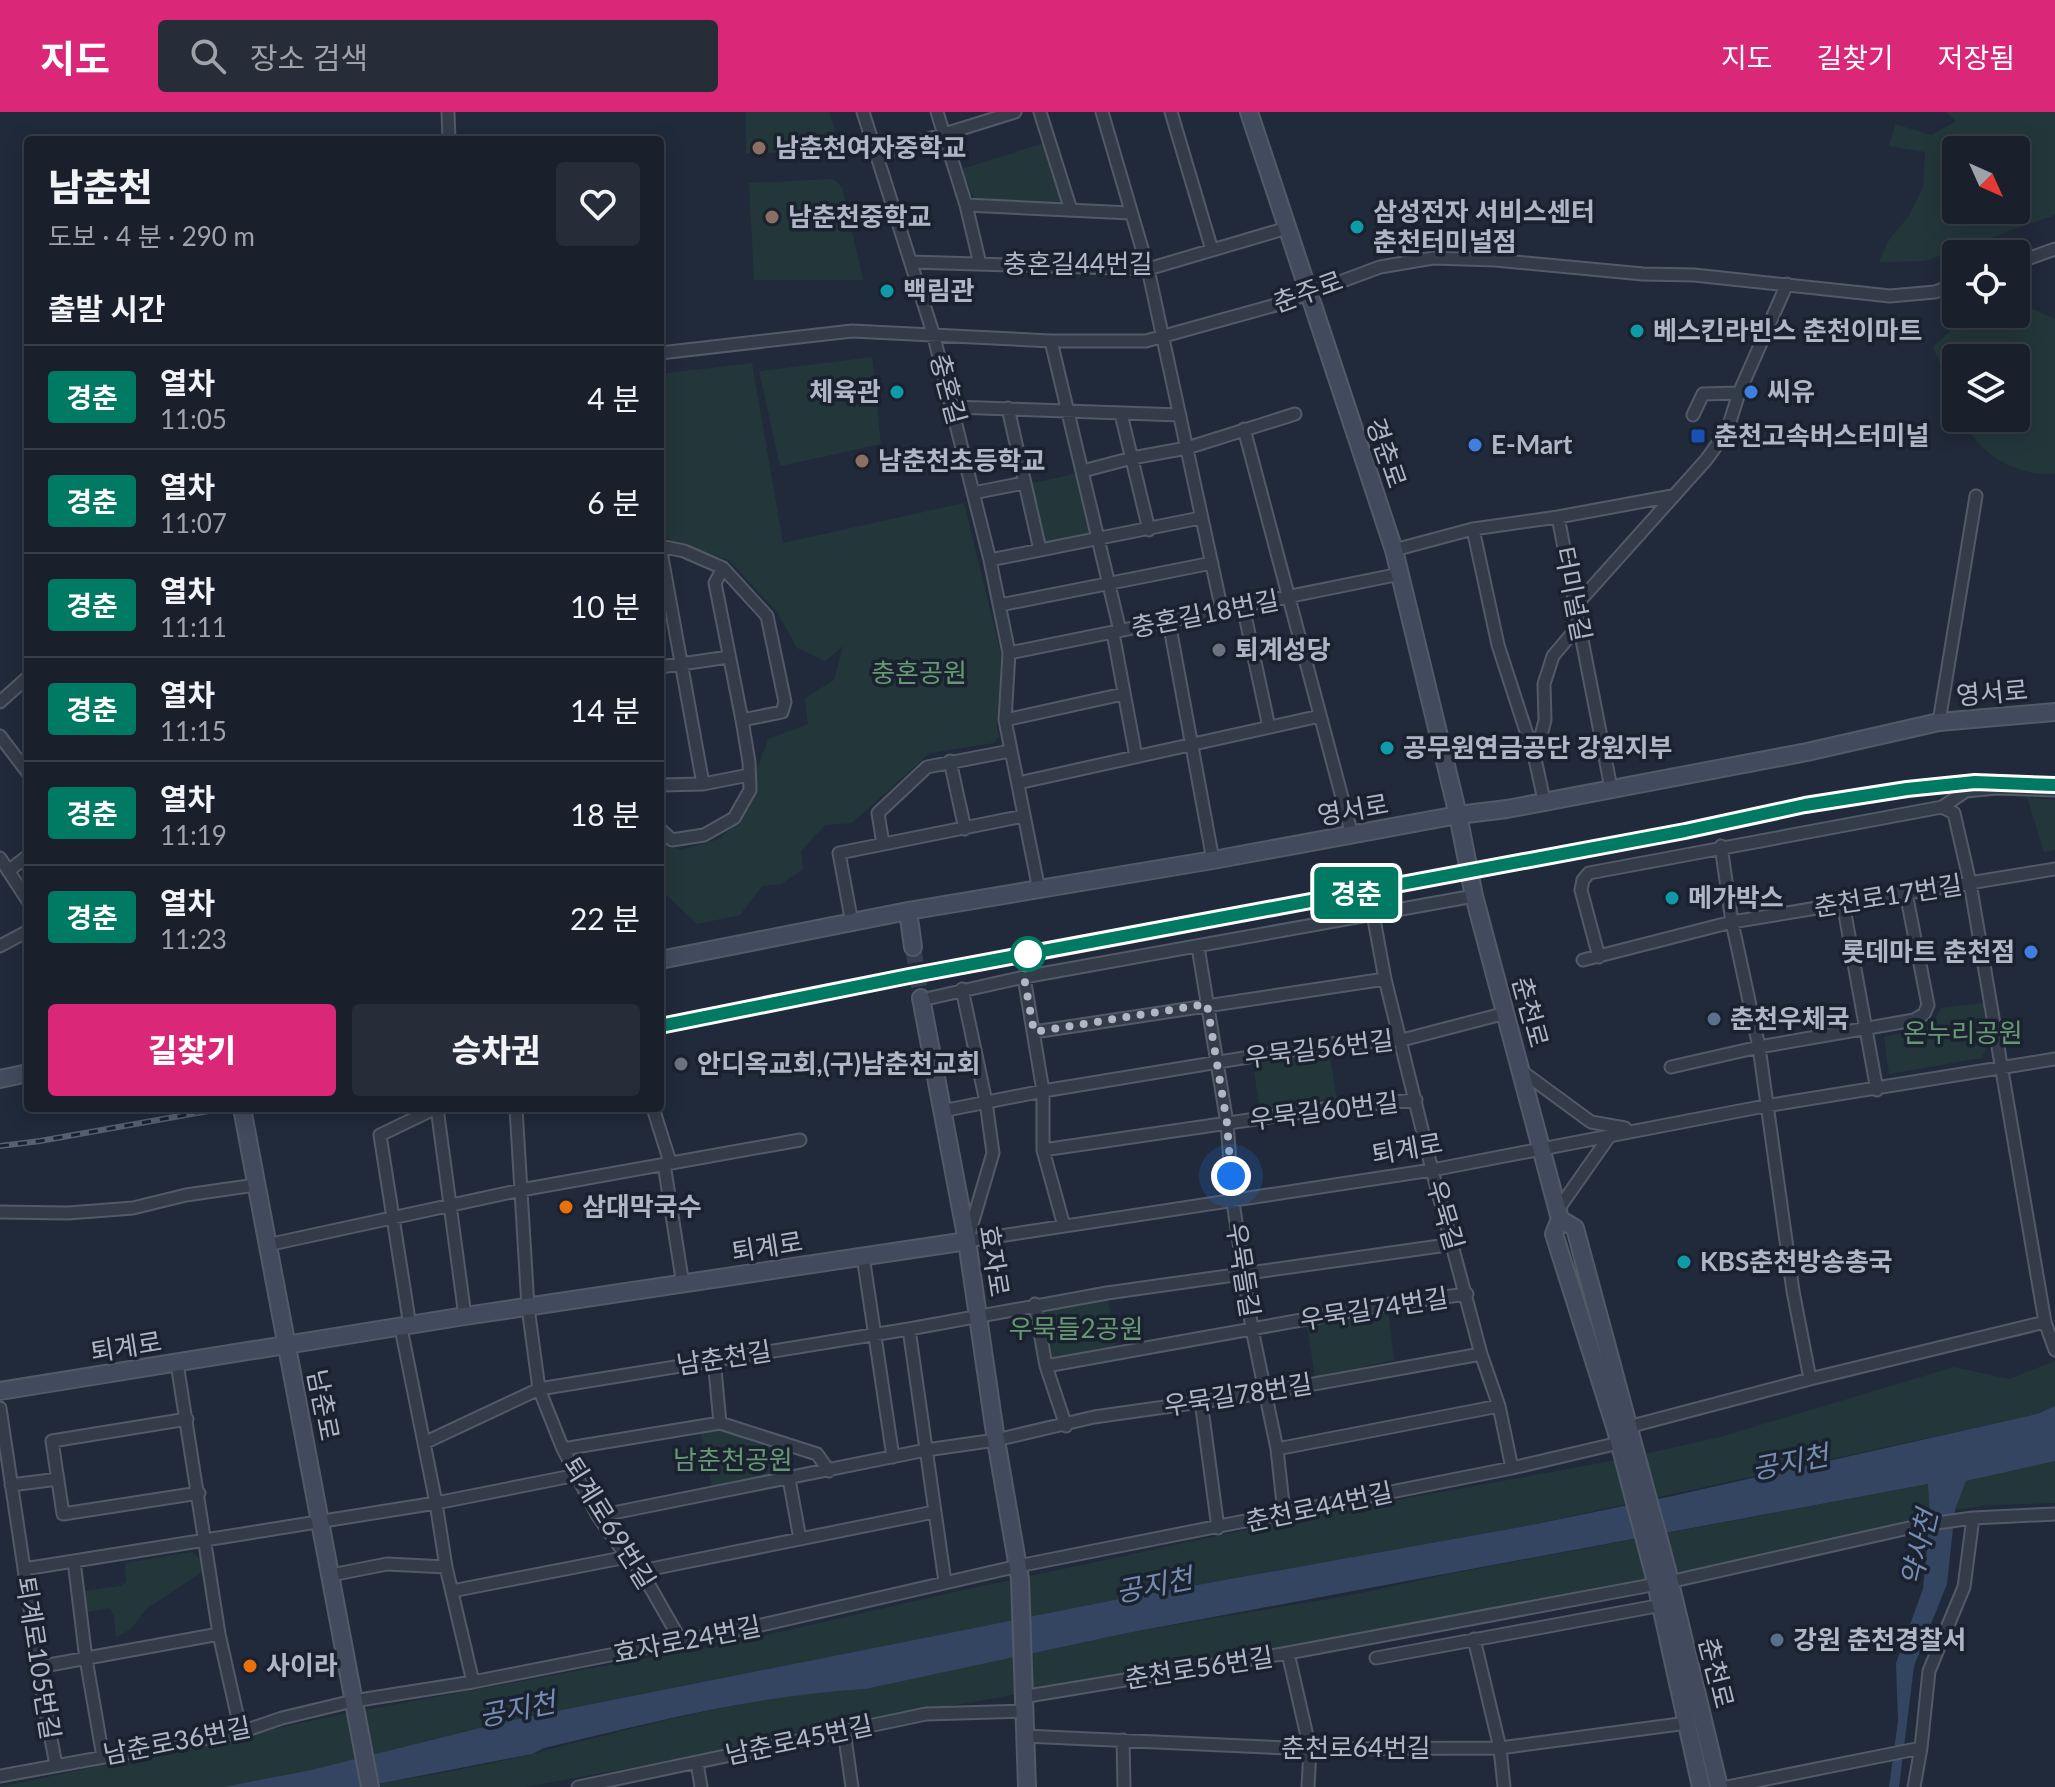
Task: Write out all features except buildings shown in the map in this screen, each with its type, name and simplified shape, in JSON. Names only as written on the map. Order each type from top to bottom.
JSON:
[{"type":"street","points":[[448,112],[449,136]]},
{"type":"street","name":"충혼길","points":[[863,112],[933,333],[990,560],[1009,653],[1005,720],[1039,890]]},
{"type":"street","points":[[937,112],[966,205],[980,264]]},
{"type":"street","points":[[877,155],[1015,112]]},
{"type":"street","points":[[1040,112],[1071,210]]},
{"type":"street","points":[[1102,112],[1148,269],[1222,611]]},
{"type":"street","points":[[1171,112],[1212,250]]},
{"type":"street","name":"경춘로","points":[[1249,112],[1394,550],[1458,815]]},
{"type":"street","points":[[966,205],[1130,213]]},
{"type":"street","name":"충혼길44번길","points":[[911,262],[1148,269],[1287,228]]},
{"type":"street","points":[[2030,258],[2055,249]]},
{"type":"street","name":"춘주로","points":[[664,353],[852,331],[1051,341],[1146,341],[1309,293],[1380,267],[1433,258],[1694,275],[1890,296],[1942,289]]},
{"type":"street","points":[[1577,604],[1706,460],[1727,431],[1739,393],[1787,284]]},
{"type":"street","points":[[1051,341],[1110,583],[1123,694],[1136,757]]},
{"type":"street","points":[[1693,415],[1703,394],[1739,393]]},
{"type":"street","points":[[953,407],[1180,415]]},
{"type":"street","points":[[1008,408],[1040,550]]},
{"type":"street","points":[[1121,414],[1149,530]]},
{"type":"street","points":[[1083,471],[1187,448],[1295,414]]},
{"type":"street","points":[[1244,429],[1352,835]]},
{"type":"street","points":[[973,493],[1024,483]]},
{"type":"street","points":[[1558,517],[1672,496]]},
{"type":"street","points":[[1939,722],[1976,496]]},
{"type":"street","name":"터미널길","points":[[1394,550],[1473,529],[1558,517],[1611,788]]},
{"type":"street","points":[[990,560],[1200,518]]},
{"type":"street","points":[[1473,529],[1498,645],[1535,759],[1544,800]]},
{"type":"street","points":[[664,547],[684,551],[723,568],[767,616],[785,702],[782,712],[742,720]]},
{"type":"street","points":[[1000,605],[1212,563]]},
{"type":"street","points":[[664,567],[703,784]]},
{"type":"street","points":[[664,833],[672,840],[704,835],[734,818],[750,790],[742,720],[715,583],[723,568]]},
{"type":"street","name":"충혼길18번길","points":[[1009,653],[1400,574]]},
{"type":"street","points":[[1243,606],[1269,727]]},
{"type":"street","points":[[1169,622],[1213,860]]},
{"type":"street","points":[[1535,759],[1545,720],[1544,684],[1553,656],[1580,624]]},
{"type":"street","points":[[664,666],[729,657]]},
{"type":"street","points":[[0,702],[24,681]]},
{"type":"street","points":[[1005,720],[1123,694]]},
{"type":"street","name":"영서로","points":[[664,959],[908,911],[1507,809],[1807,752],[1939,722],[2055,712]]},
{"type":"street","points":[[1018,783],[1320,716]]},
{"type":"street","points":[[0,736],[24,768]]},
{"type":"street","points":[[883,844],[878,813],[927,767],[1010,751]]},
{"type":"street","points":[[950,761],[965,829]]},
{"type":"street","points":[[664,785],[703,784],[749,775]]},
{"type":"street","points":[[1599,957],[1581,890],[1583,880],[1589,873],[1942,807],[1966,791],[1997,788],[2055,790]]},
{"type":"street","points":[[1942,807],[1954,813],[1970,883],[2045,1322],[2055,1350]]},
{"type":"street","name":"춘천로","points":[[1458,815],[1474,896],[1558,1215],[1554,1234],[1625,1452]]},
{"type":"street","points":[[852,923],[839,853],[1024,816]]},
{"type":"street","points":[[1721,846],[1732,922],[1759,1047],[1793,1291],[1810,1379]]},
{"type":"street","points":[[0,858],[24,895]]},
{"type":"street","points":[[8,871],[24,859]]},
{"type":"street","name":"춘천로17번길","points":[[1583,960],[1732,922],[2055,869]]},
{"type":"street","points":[[1671,1067],[1759,1047],[1914,1020],[1924,1014],[1928,1005],[1906,893]]},
{"type":"street","points":[[921,999],[1024,977],[1474,896]]},
{"type":"street","points":[[1843,903],[1877,1090]]},
{"type":"street","points":[[908,911],[913,947]]},
{"type":"street","name":"우묵길","points":[[1373,914],[1385,979],[1432,1170],[1481,1354],[1499,1406],[1512,1468]]},
{"type":"street","points":[[0,946],[24,933]]},
{"type":"street","name":"우묵들길","points":[[1198,947],[1227,1123],[1233,1202],[1252,1329],[1277,1449],[1284,1513]]},
{"type":"street","points":[[1024,977],[1043,1091],[1043,1150],[1064,1226]]},
{"type":"street","points":[[1034,1032],[1385,979]]},
{"type":"street","points":[[962,989],[986,1102],[993,1153],[967,1241]]},
{"type":"street","name":"효자로","points":[[921,999],[967,1241],[1019,1572],[1023,1699]]},
{"type":"street","name":"우묵길56번길","points":[[942,1111],[1043,1091],[1328,1044],[1402,1040],[1506,1013]]},
{"type":"street","name":"퇴계로","points":[[0,1391],[465,1316],[1432,1170],[1765,1106],[2055,1059]]},
{"type":"street","points":[[1520,1070],[1591,1122],[1637,1129]]},
{"type":"street","points":[[0,1079],[24,1074]]},
{"type":"street","name":"우묵길60번길","points":[[1043,1150],[1338,1107],[1416,1100]]},
{"type":"street","name":"남춘로","points":[[243,1112],[370,1787]]},
{"type":"street","points":[[429,1112],[380,1135],[424,1443],[446,1567],[473,1682]]},
{"type":"street","points":[[437,1112],[465,1316]]},
{"type":"street","name":"퇴계로69번길","points":[[516,1112],[528,1307],[539,1389],[563,1449],[598,1516],[627,1557],[641,1571],[681,1641]]},
{"type":"street","points":[[654,1112],[667,1163],[683,1285]]},
{"type":"street","points":[[1558,1215],[1611,1134]]},
{"type":"street","points":[[267,1245],[521,1190],[800,1140]]},
{"type":"street","points":[[0,1212],[68,1213],[133,1208],[186,1195],[256,1185]]},
{"type":"street","name":"춘천로","points":[[1558,1215],[1575,1228],[1628,1427],[1625,1452]]},
{"type":"street","name":"남춘천길","points":[[424,1443],[539,1389],[909,1329],[1035,1304],[1454,1244]]},
{"type":"street","points":[[863,1256],[893,1457]]},
{"type":"street","name":"우묵길74번길","points":[[1046,1366],[1390,1304],[1467,1294]]},
{"type":"street","points":[[1035,1304],[1046,1366],[1066,1426]]},
{"type":"street","points":[[1628,1427],[2045,1322]]},
{"type":"street","points":[[909,1329],[945,1582]]},
{"type":"street","name":"우묵길78번길","points":[[598,1516],[926,1450],[996,1440],[1094,1417],[1264,1393],[1481,1354]]},
{"type":"street","points":[[714,1359],[720,1423]]},
{"type":"street","points":[[177,1363],[219,1634],[241,1732]]},
{"type":"street","points":[[1201,1401],[1218,1528]]},
{"type":"street","points":[[1277,1449],[1499,1406]]},
{"type":"street","name":"퇴계로105번길","points":[[0,1408],[38,1667],[56,1765]]},
{"type":"street","points":[[187,1419],[52,1441],[63,1514],[199,1493]]},
{"type":"street","points":[[563,1449],[720,1423],[817,1454],[829,1471]]},
{"type":"street","points":[[1625,1452],[1662,1578]]},
{"type":"street","name":"춘천로44번길","points":[[1019,1572],[1284,1513],[1512,1468],[1625,1452]]},
{"type":"street","points":[[24,1569],[436,1503],[577,1475]]},
{"type":"street","points":[[11,1485],[58,1479]]},
{"type":"street","points":[[789,1479],[800,1539]]},
{"type":"street","points":[[641,1571],[934,1512]]},
{"type":"street","name":"춘천로56번길","points":[[1023,1699],[1374,1637],[1922,1525],[2055,1514]]},
{"type":"street","points":[[1914,1787],[1929,1671],[1964,1587],[1970,1519]]},
{"type":"street","points":[[452,1591],[627,1557]]},
{"type":"street","points":[[74,1561],[86,1659],[103,1757]]},
{"type":"street","points":[[331,1575],[387,1564],[446,1567]]},
{"type":"street","name":"효자로24번길","points":[[354,1706],[681,1641],[945,1582],[1019,1572]]},
{"type":"street","name":"춘천로","points":[[1662,1578],[1662,1605],[1701,1787]]},
{"type":"street","name":"춘천로","points":[[1662,1578],[1719,1787]]},
{"type":"street","points":[[1376,1658],[1662,1605]]},
{"type":"street","points":[[38,1667],[219,1634]]},
{"type":"street","points":[[1474,1639],[1500,1748],[1504,1787]]},
{"type":"street","points":[[1288,1653],[1310,1749],[1308,1787]]},
{"type":"street","points":[[1023,1699],[1027,1787]]},
{"type":"street","name":"남춘로45번길","points":[[578,1787],[926,1714],[1023,1699]]},
{"type":"street","name":"남춘로36번길","points":[[0,1776],[241,1732],[282,1718],[354,1706]]},
{"type":"street","name":"춘천로64번길","points":[[1024,1736],[1310,1749],[1500,1748],[1687,1723]]},
{"type":"street","points":[[844,1731],[852,1787]]},
{"type":"street","points":[[1123,1740],[1124,1787]]},
{"type":"street","points":[[1727,1787],[1918,1749]]},
{"type":"street","points":[[697,1762],[701,1787]]},
{"type":"green space","points":[[746,112],[829,112],[840,146],[838,152],[746,153]]},
{"type":"green space","points":[[1947,112],[2055,112],[2055,215],[2030,224],[2030,136],[1942,136],[1942,224],[2030,224],[1984,240],[1942,240],[1942,255],[1925,261],[1879,262],[1889,240],[1909,216],[1923,187],[1925,152],[1889,146],[1895,124],[1931,135],[1956,121]]},
{"type":"green space","points":[[1047,142],[1062,202],[974,199],[962,169]]},
{"type":"green space","points":[[833,179],[842,187],[863,280],[754,280],[749,183]]},
{"type":"green space","points":[[2030,307],[2055,319],[2055,474],[2040,474],[2012,467],[1988,452],[1970,432],[2030,432],[2030,344],[1942,344],[1942,368],[1933,347],[1953,328],[2030,328]]},
{"type":"green space","points":[[872,357],[881,444],[780,466],[759,371]]},
{"type":"green space","name":"충혼공원","points":[[752,363],[783,543],[964,503],[1001,655],[999,736],[994,743],[930,753],[852,823],[825,825],[801,851],[803,869],[781,884],[762,886],[740,915],[697,924],[664,893],[664,843],[681,850],[719,839],[737,823],[768,739],[808,724],[805,698],[834,680],[843,646],[825,661],[797,648],[777,612],[729,560],[664,537],[664,374]]},
{"type":"green space","points":[[1078,473],[1092,537],[1044,547],[1029,484]]},
{"type":"green space","points":[[2027,797],[2055,800],[2055,850],[2044,852]]},
{"type":"green space","name":"온누리공원","points":[[1983,1003],[1990,1037],[1981,1058],[1889,1074],[1884,1037],[1925,1026],[1932,1022],[1941,1008]]},
{"type":"green space","points":[[1328,1044],[1338,1107],[1261,1118],[1252,1057]]},
{"type":"green space","name":"우묵들2공원","points":[[1107,1293],[1117,1354],[1046,1366],[1035,1304]]},
{"type":"green space","points":[[1388,1310],[1394,1360],[1315,1377],[1307,1326]]},
{"type":"green space","points":[[2055,1361],[2055,1406],[2037,1414],[1531,1525],[1114,1600],[512,1720],[311,1770],[223,1787],[0,1787],[343,1714],[745,1640],[1315,1515],[1623,1459],[1720,1437],[1954,1367],[2009,1379]]},
{"type":"green space","name":"남춘천공원","points":[[717,1426],[790,1453],[792,1475],[713,1491],[700,1431]]},
{"type":"green space","points":[[2055,1461],[2055,1503],[1989,1505],[1955,1510],[1966,1481]]},
{"type":"green space","points":[[1929,1484],[1930,1515],[1672,1577],[968,1703],[833,1724],[683,1758],[526,1787],[362,1787],[493,1763],[658,1722],[781,1697],[865,1688],[1127,1633],[1352,1595]]},
{"type":"green space","points":[[192,1552],[200,1559],[202,1572],[146,1609],[131,1629],[116,1637],[110,1608],[86,1612],[83,1591],[120,1586],[126,1582],[125,1563]]},
{"type":"water","points":[[2055,1406],[2055,1461],[1966,1481],[1955,1510],[1947,1584],[1914,1666],[1899,1787],[1889,1787],[1898,1721],[1896,1663],[1923,1589],[1930,1515],[1928,1484],[1127,1633],[865,1689],[784,1697],[703,1711],[544,1748],[532,1754],[362,1787],[223,1787],[311,1770],[512,1720],[1114,1600],[1531,1525],[1668,1497],[2037,1414]]},
{"type":"tunnel","points":[[913,947],[921,998]]},
{"type":"railway","points":[[664,1026],[879,982],[1685,831],[1867,793],[1975,782],[2055,785]]},
{"type":"railway","points":[[0,1146],[203,1112]]},
{"type":"train","name":"경춘","points":[[664,1025],[909,976],[1685,831],[1805,805],[1975,782],[2055,785]]},
{"type":"place","name":"남춘천여자중학교","points":[[759,148]]},
{"type":"place","name":"남춘천중학교","points":[[772,217]]},
{"type":"place","name":"삼성전자 서비스센터 춘천터미널점","points":[[1357,227]]},
{"type":"place","name":"백림관","points":[[887,291]]},
{"type":"place","name":"베스킨라빈스 춘천이마트","points":[[1637,331]]},
{"type":"place","name":"체육관","points":[[897,392]]},
{"type":"place","name":"씨유","points":[[1751,392]]},
{"type":"place","name":"춘천고속버스터미널","points":[[1698,436]]},
{"type":"place","name":"E-Mart","points":[[1475,445]]},
{"type":"place","name":"남춘천초등학교","points":[[862,461]]},
{"type":"place","name":"퇴계성당","points":[[1219,650]]},
{"type":"place","name":"공무원연금공단 강원지부","points":[[1387,748]]},
{"type":"place","name":"메가박스","points":[[1672,898]]},
{"type":"place","name":"롯데마트 춘천점","points":[[2031,952]]},
{"type":"place","name":"춘천우체국","points":[[1714,1019]]},
{"type":"place","name":"안디옥교회,(구)남춘천교회","points":[[681,1064]]},
{"type":"place","name":"삼대막국수","points":[[566,1207]]},
{"type":"place","name":"KBS춘천방송총국","points":[[1684,1262]]},
{"type":"place","name":"강원 춘천경찰서","points":[[1777,1640]]},
{"type":"place","name":"사이라","points":[[250,1666]]},
{"type":"route","points":[[1028,954],[1024,977],[1034,1032],[1207,1004],[1227,1123],[1231,1176]]},
{"type":"water label","name":"공지천","points":[[1790,1462]]},
{"type":"water label","name":"약사천","points":[[1919,1548]]},
{"type":"water label","name":"공지천","points":[[1154,1585]]},
{"type":"water label","name":"공지천","points":[[517,1709]]}]
